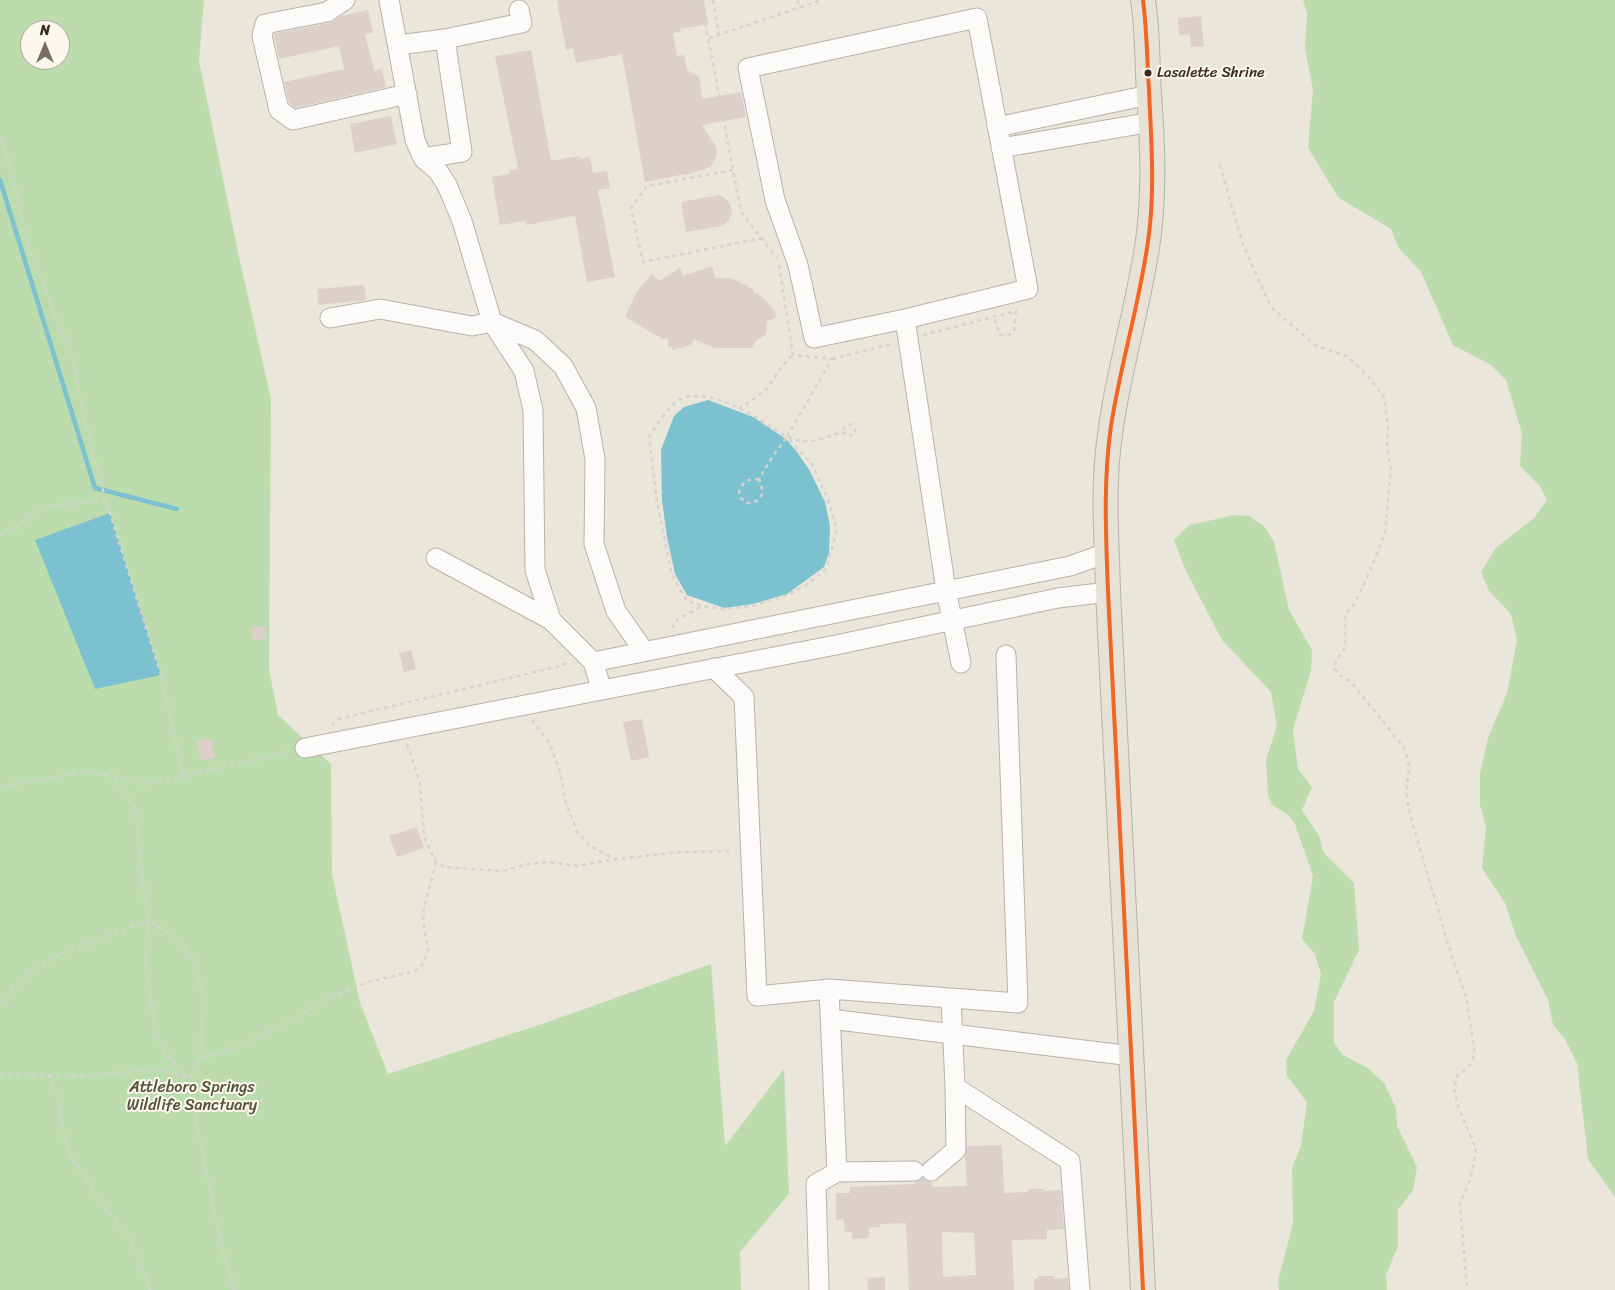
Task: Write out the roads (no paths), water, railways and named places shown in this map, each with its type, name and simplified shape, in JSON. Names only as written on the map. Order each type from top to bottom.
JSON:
[{"type":"main road","points":[[1143,0],[1152,122],[1152,201],[1146,253],[1115,396],[1108,453],[1107,553],[1143,1290]]},
{"type":"lane","points":[[345,0],[327,12],[265,24],[262,36],[279,110],[293,120],[407,94]]},
{"type":"lane","points":[[389,0],[415,140],[423,158],[438,171],[447,185],[462,222],[492,322],[524,371],[533,410],[535,570],[551,620]]},
{"type":"lane","points":[[398,45],[445,39],[522,23],[519,10]]},
{"type":"lane","points":[[977,18],[1001,148],[1028,289],[906,319],[814,338],[798,265],[776,200],[748,68],[977,18]]},
{"type":"lane","points":[[423,158],[462,152],[445,39]]},
{"type":"lane","points":[[997,127],[1149,94]]},
{"type":"lane","points":[[1001,148],[1152,122]]},
{"type":"lane","points":[[330,318],[380,309],[472,326],[492,322],[535,340],[563,366],[586,408],[595,459],[594,544],[616,611],[638,652],[638,683]]},
{"type":"lane","points":[[906,319],[946,590],[960,662]]},
{"type":"lane","points":[[593,662],[1070,566],[1107,553]]},
{"type":"lane","points":[[436,558],[551,620],[593,662],[602,690]]},
{"type":"lane","points":[[305,748],[831,646],[1058,598],[1108,592]]},
{"type":"lane","points":[[714,668],[744,697],[757,996],[829,989],[1018,1003],[1006,655]]},
{"type":"lane","points":[[829,989],[837,1172]]},
{"type":"lane","points":[[819,1290],[816,1184],[837,1172],[923,1171],[956,1150],[951,998]]},
{"type":"lane","points":[[830,1019],[1132,1056]]},
{"type":"lane","points":[[955,1087],[1070,1161],[1080,1290]]},
{"type":"water","points":[[708,400],[753,417],[786,439],[810,471],[825,502],[830,526],[829,553],[824,567],[787,594],[753,604],[724,608],[687,595],[675,574],[662,500],[661,450],[674,416],[684,407]]},
{"type":"water","points":[[110,513],[161,675],[95,689],[35,540]]},
{"type":"waterway","points":[[0,180],[95,488],[177,509]]},
{"type":"place","name":"Lasalette Shrine","points":[[1148,73]]},
{"type":"park label","name":"Attleboro Springs Wildlife Sanctuary","points":[[192,1097]]}]
